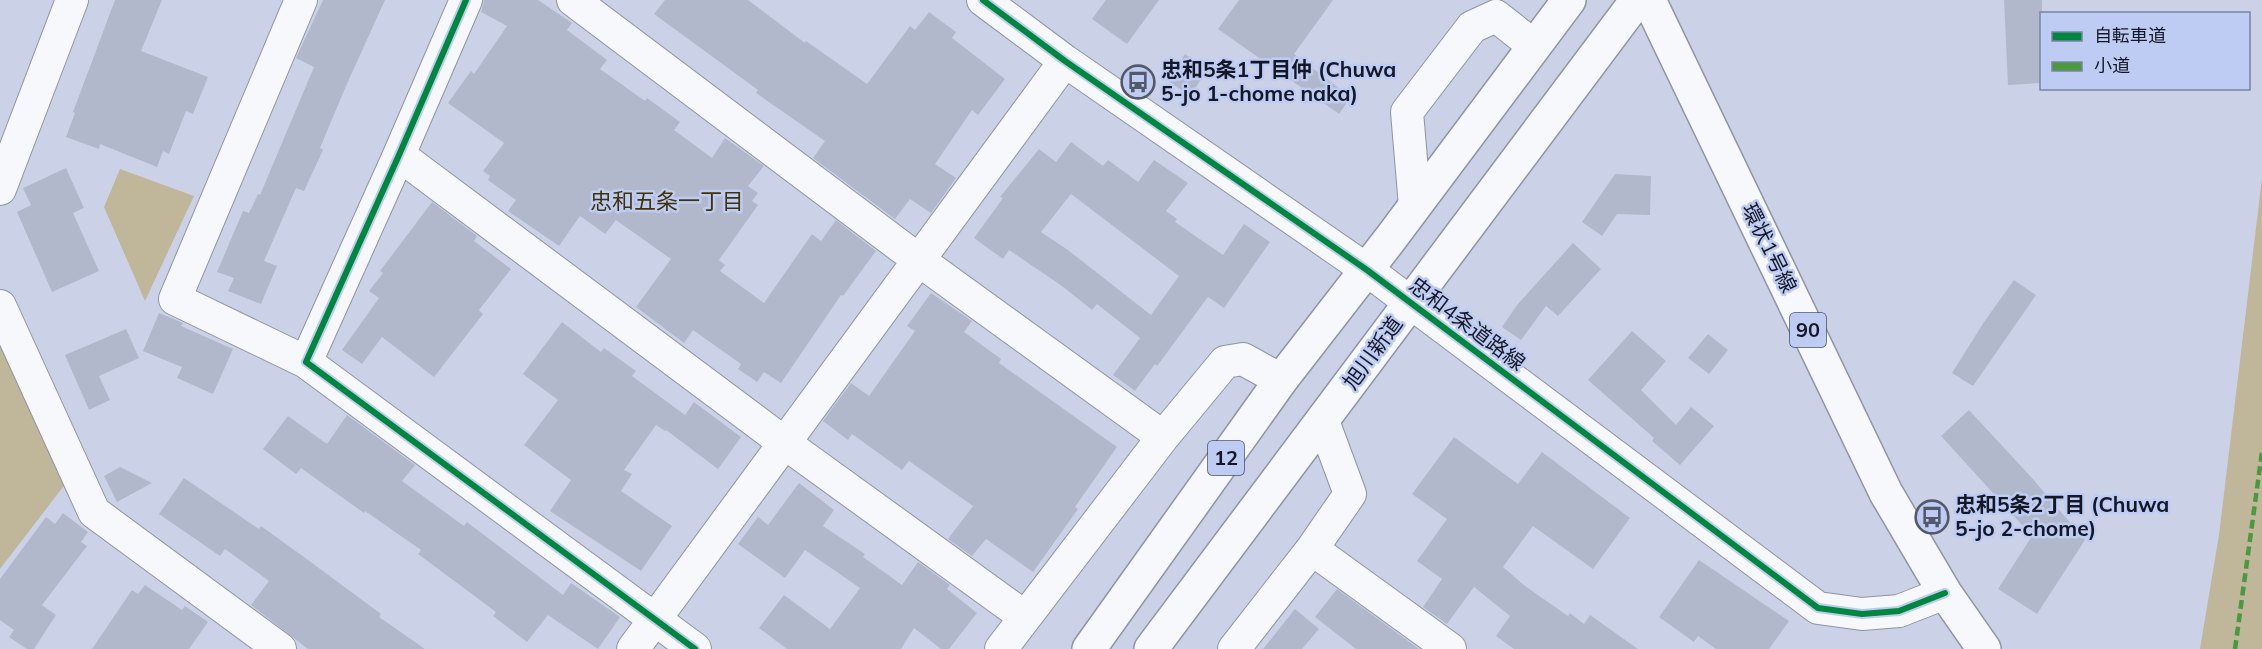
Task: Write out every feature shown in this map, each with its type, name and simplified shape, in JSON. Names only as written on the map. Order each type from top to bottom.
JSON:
[{"type":"main road","name":"12","points":[[1089,649],[1281,380],[1367,270],[1569,0]]},
{"type":"main road","name":"旭川新道","points":[[1151,649],[1637,0]]},
{"type":"main road","name":"環状1号線","points":[[1650,0],[1886,493],[1945,593],[1984,649]]},
{"type":"street","points":[[0,189],[72,0]]},
{"type":"street","points":[[301,0],[175,299],[306,362],[695,649]]},
{"type":"street","points":[[306,362],[466,0]]},
{"type":"street","points":[[573,0],[920,261],[1163,437]]},
{"type":"street","name":"忠和4条道路線","points":[[983,0],[1065,61],[1367,270],[1818,608],[1862,614],[1899,611],[1945,593]]},
{"type":"street","points":[[1415,206],[1407,112],[1472,27],[1496,16],[1534,46]]},
{"type":"street","points":[[633,649],[786,444],[1065,61]]},
{"type":"street","points":[[399,155],[786,444],[1025,617]]},
{"type":"street","points":[[0,306],[94,512],[280,649]]},
{"type":"street","points":[[1001,649],[1163,437],[1225,362],[1243,359],[1281,380]]},
{"type":"street","points":[[1234,649],[1312,549],[1350,494],[1323,422]]},
{"type":"street","points":[[1312,549],[1450,649]]},
{"type":"shaded area","points":[[120,169],[194,196],[145,301],[104,207]]},
{"type":"shaded area","points":[[2262,178],[2262,649],[2200,649],[2219,535]]},
{"type":"shaded area","points":[[0,348],[7,348],[66,483],[0,569]]},
{"type":"building","points":[[115,0],[162,0],[141,51],[208,77],[193,114],[186,111],[169,154],[163,151],[157,167],[100,144],[99,149],[66,137],[75,113],[73,112]]},
{"type":"building","points":[[323,0],[385,0],[346,86],[320,148],[323,150],[304,191],[296,188],[264,261],[277,266],[261,304],[228,291],[234,278],[217,272],[243,211],[249,213],[258,194],[260,195],[314,67],[296,58]]},
{"type":"building","points":[[484,0],[538,0],[572,23],[567,30],[607,60],[600,69],[645,101],[647,98],[680,122],[674,130],[712,158],[725,138],[764,166],[748,186],[758,193],[752,201],[758,205],[719,260],[725,265],[720,271],[764,303],[812,234],[821,241],[836,220],[876,251],[843,296],[841,295],[781,383],[764,372],[757,382],[738,369],[741,364],[693,330],[684,343],[636,307],[671,259],[616,220],[605,234],[580,216],[559,246],[508,211],[516,200],[488,180],[490,176],[483,171],[504,143],[448,103],[471,71],[474,74],[507,26],[481,12]]},
{"type":"building","points":[[665,0],[748,0],[805,43],[806,41],[867,84],[910,26],[915,30],[929,12],[956,32],[952,38],[1005,79],[978,115],[972,110],[935,164],[956,178],[931,213],[910,199],[895,219],[813,158],[825,141],[756,93],[758,90],[654,14]]},
{"type":"building","points":[[1106,0],[1159,0],[1127,44],[1092,19]]},
{"type":"building","points":[[1239,0],[1333,0],[1294,54],[1351,97],[1339,114],[1218,29]]},
{"type":"building","points":[[2004,0],[2042,0],[2040,83],[2008,85]]},
{"type":"building","points":[[1185,54],[1208,69],[1190,96],[1167,80]]},
{"type":"building","points":[[1071,142],[1103,166],[1108,160],[1138,182],[1154,160],[1188,183],[1166,211],[1177,219],[1175,222],[1223,255],[1244,224],[1270,242],[1224,308],[1208,297],[1157,366],[1155,364],[1135,391],[1113,375],[1140,338],[1097,304],[1092,310],[1062,286],[1009,250],[1003,259],[974,238],[1003,198],[1000,197],[1039,149],[1056,162]],"holes":[[[1071,194],[1179,276],[1151,315],[1068,250],[1041,232]]]},
{"type":"building","points":[[66,168],[84,208],[73,213],[99,271],[52,292],[17,212],[31,205],[23,188]]},
{"type":"building","points":[[1615,174],[1651,176],[1650,215],[1617,214],[1602,236],[1582,222]]},
{"type":"building","points":[[432,202],[477,236],[474,241],[511,269],[479,310],[483,314],[434,377],[382,337],[362,364],[342,350],[379,298],[369,291],[383,273],[380,271]]},
{"type":"building","points":[[1573,243],[1601,269],[1558,316],[1546,306],[1521,340],[1502,327],[1517,305]]},
{"type":"building","points":[[2014,280],[2036,295],[1973,386],[1952,373]]},
{"type":"building","points":[[931,293],[972,321],[964,332],[1001,359],[999,363],[1117,447],[1075,507],[1078,509],[1033,572],[986,539],[972,556],[948,539],[973,506],[909,461],[902,470],[852,434],[848,440],[823,421],[851,383],[869,396],[915,331],[907,326]]},
{"type":"building","points":[[159,313],[183,323],[181,326],[233,349],[213,394],[177,378],[182,367],[143,351]]},
{"type":"building","points":[[562,322],[601,352],[604,348],[636,371],[632,376],[685,415],[694,402],[741,437],[718,469],[656,425],[624,470],[632,474],[621,491],[672,526],[641,571],[550,511],[571,480],[524,445],[558,400],[523,374]]},
{"type":"building","points":[[126,329],[139,358],[99,376],[110,400],[89,410],[65,355]]},
{"type":"building","points":[[1632,331],[1666,361],[1641,390],[1676,425],[1691,407],[1714,426],[1680,465],[1652,441],[1654,438],[1588,380]]},
{"type":"building","points":[[1708,334],[1728,350],[1709,374],[1688,358]]},
{"type":"building","points":[[1969,410],[2085,540],[2037,614],[1998,589],[2032,536],[1941,436]]},
{"type":"building","points":[[347,415],[415,465],[402,481],[464,526],[467,522],[563,595],[571,583],[620,617],[598,649],[548,615],[527,642],[493,616],[496,612],[418,554],[421,550],[301,468],[296,474],[263,449],[288,416],[327,444]]},
{"type":"building","points":[[1454,437],[1518,484],[1542,452],[1630,518],[1593,569],[1533,526],[1503,567],[1525,586],[1568,616],[1570,613],[1584,624],[1590,615],[1638,649],[1514,649],[1496,636],[1510,616],[1474,587],[1447,624],[1423,607],[1442,579],[1417,561],[1447,519],[1412,494]]},
{"type":"building","points":[[120,467],[152,483],[117,502],[104,476]]},
{"type":"building","points":[[184,478],[259,529],[261,526],[381,614],[379,617],[425,649],[308,649],[251,605],[269,581],[225,549],[220,556],[159,514]]},
{"type":"building","points":[[799,483],[834,510],[823,526],[865,554],[863,557],[902,585],[918,562],[950,585],[947,589],[977,613],[949,649],[941,649],[914,628],[901,649],[787,649],[759,628],[784,595],[830,629],[860,588],[805,550],[785,578],[738,544],[758,517],[768,525]]},
{"type":"building","points":[[63,513],[88,532],[81,542],[87,546],[42,605],[56,615],[34,649],[27,649],[9,637],[14,630],[0,620],[0,579],[46,517],[55,524]]},
{"type":"building","points":[[1699,560],[1789,621],[1769,649],[1716,649],[1698,636],[1694,642],[1659,617]]},
{"type":"building","points":[[145,585],[182,610],[185,606],[208,622],[189,649],[92,649],[132,590],[138,594]]},
{"type":"building","points":[[1337,589],[1419,649],[1356,649],[1315,617]]},
{"type":"building","points":[[1295,609],[1319,629],[1302,649],[1263,649]]},
{"type":"marked path","points":[[2235,649],[2262,452]]},
{"type":"cycle path","points":[[466,0],[306,362],[695,649]]},
{"type":"cycle path","points":[[983,0],[1065,61],[1367,270],[1818,608],[1862,614],[1899,611],[1945,593]]},
{"type":"place","name":"忠和5条1丁目仲 (Chuwa 5-jo 1-chome naka)","points":[[1138,82]]},
{"type":"place","name":"忠和5条2丁目 (Chuwa 5-jo 2-chome)","points":[[1932,517]]},
{"type":"district","name":"忠和五条一丁目","points":[[667,201]]}]
